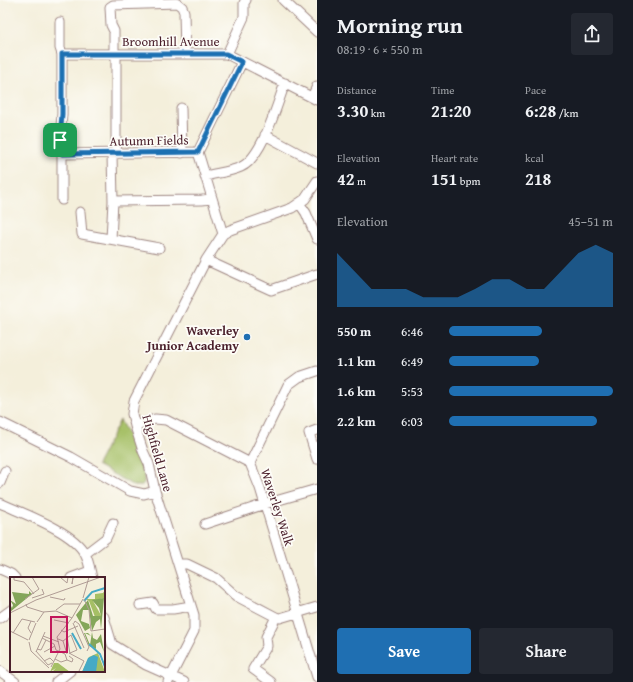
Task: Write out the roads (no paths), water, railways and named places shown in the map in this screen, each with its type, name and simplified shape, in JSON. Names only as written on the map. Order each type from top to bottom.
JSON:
[{"type":"street","points":[[226,54],[244,17],[244,4],[246,0]]},
{"type":"street","points":[[283,0],[317,32]]},
{"type":"street","points":[[111,239],[115,54],[114,31],[111,25],[110,7],[113,4],[177,3],[182,7],[184,12],[185,54]]},
{"type":"street","points":[[60,22],[60,48],[62,54],[62,114],[60,140],[62,154],[62,200]]},
{"type":"street","name":"Broomhill Avenue","points":[[62,54],[226,54],[314,98]]},
{"type":"street","points":[[198,152],[242,62]]},
{"type":"street","points":[[205,176],[241,167],[254,157],[266,135],[285,84]]},
{"type":"street","points":[[314,98],[317,86]]},
{"type":"street","points":[[181,108],[182,153]]},
{"type":"street","points":[[266,135],[317,163]]},
{"type":"street","name":"Autumn Fields","points":[[62,154],[198,152],[211,199],[223,234]]},
{"type":"street","points":[[223,234],[230,230],[292,208],[305,199],[317,181]]},
{"type":"street","points":[[113,201],[211,199]]},
{"type":"street","points":[[299,203],[306,213],[317,239]]},
{"type":"street","points":[[80,212],[82,234],[159,248]]},
{"type":"street","name":"Highfield Lane","points":[[170,679],[194,631],[194,615],[155,491],[149,464],[132,414],[134,401],[206,260],[223,234]]},
{"type":"street","points":[[206,260],[271,290],[317,274]]},
{"type":"street","points":[[250,463],[288,385],[299,376],[317,371]]},
{"type":"street","name":"Waverley Walk","points":[[135,426],[154,419],[166,420],[250,463],[265,504],[317,677]]},
{"type":"street","points":[[0,422],[71,457],[130,491],[144,494],[155,491]]},
{"type":"street","points":[[317,430],[309,433],[317,459]]},
{"type":"street","points":[[0,483],[5,471]]},
{"type":"street","points":[[205,524],[317,489]]},
{"type":"street","points":[[0,503],[42,522],[74,540],[85,554],[91,575],[78,577]]},
{"type":"street","points":[[85,554],[106,538],[113,523]]},
{"type":"street","points":[[179,564],[187,564],[216,578],[236,596],[276,617],[280,618],[317,607]]},
{"type":"street","points":[[0,569],[11,574],[13,577]]},
{"type":"street","points":[[140,605],[153,603],[156,609],[191,606]]},
{"type":"street","points":[[0,618],[10,611]]},
{"type":"street","points":[[271,682],[252,669],[267,646],[266,637],[276,617]]},
{"type":"street","points":[[105,624],[108,646],[170,679],[184,682]]},
{"type":"street","points":[[0,672],[15,682]]},
{"type":"street","points":[[57,682],[69,672]]},
{"type":"place","name":"Waverley Junior Academy","points":[[247,337]]}]
